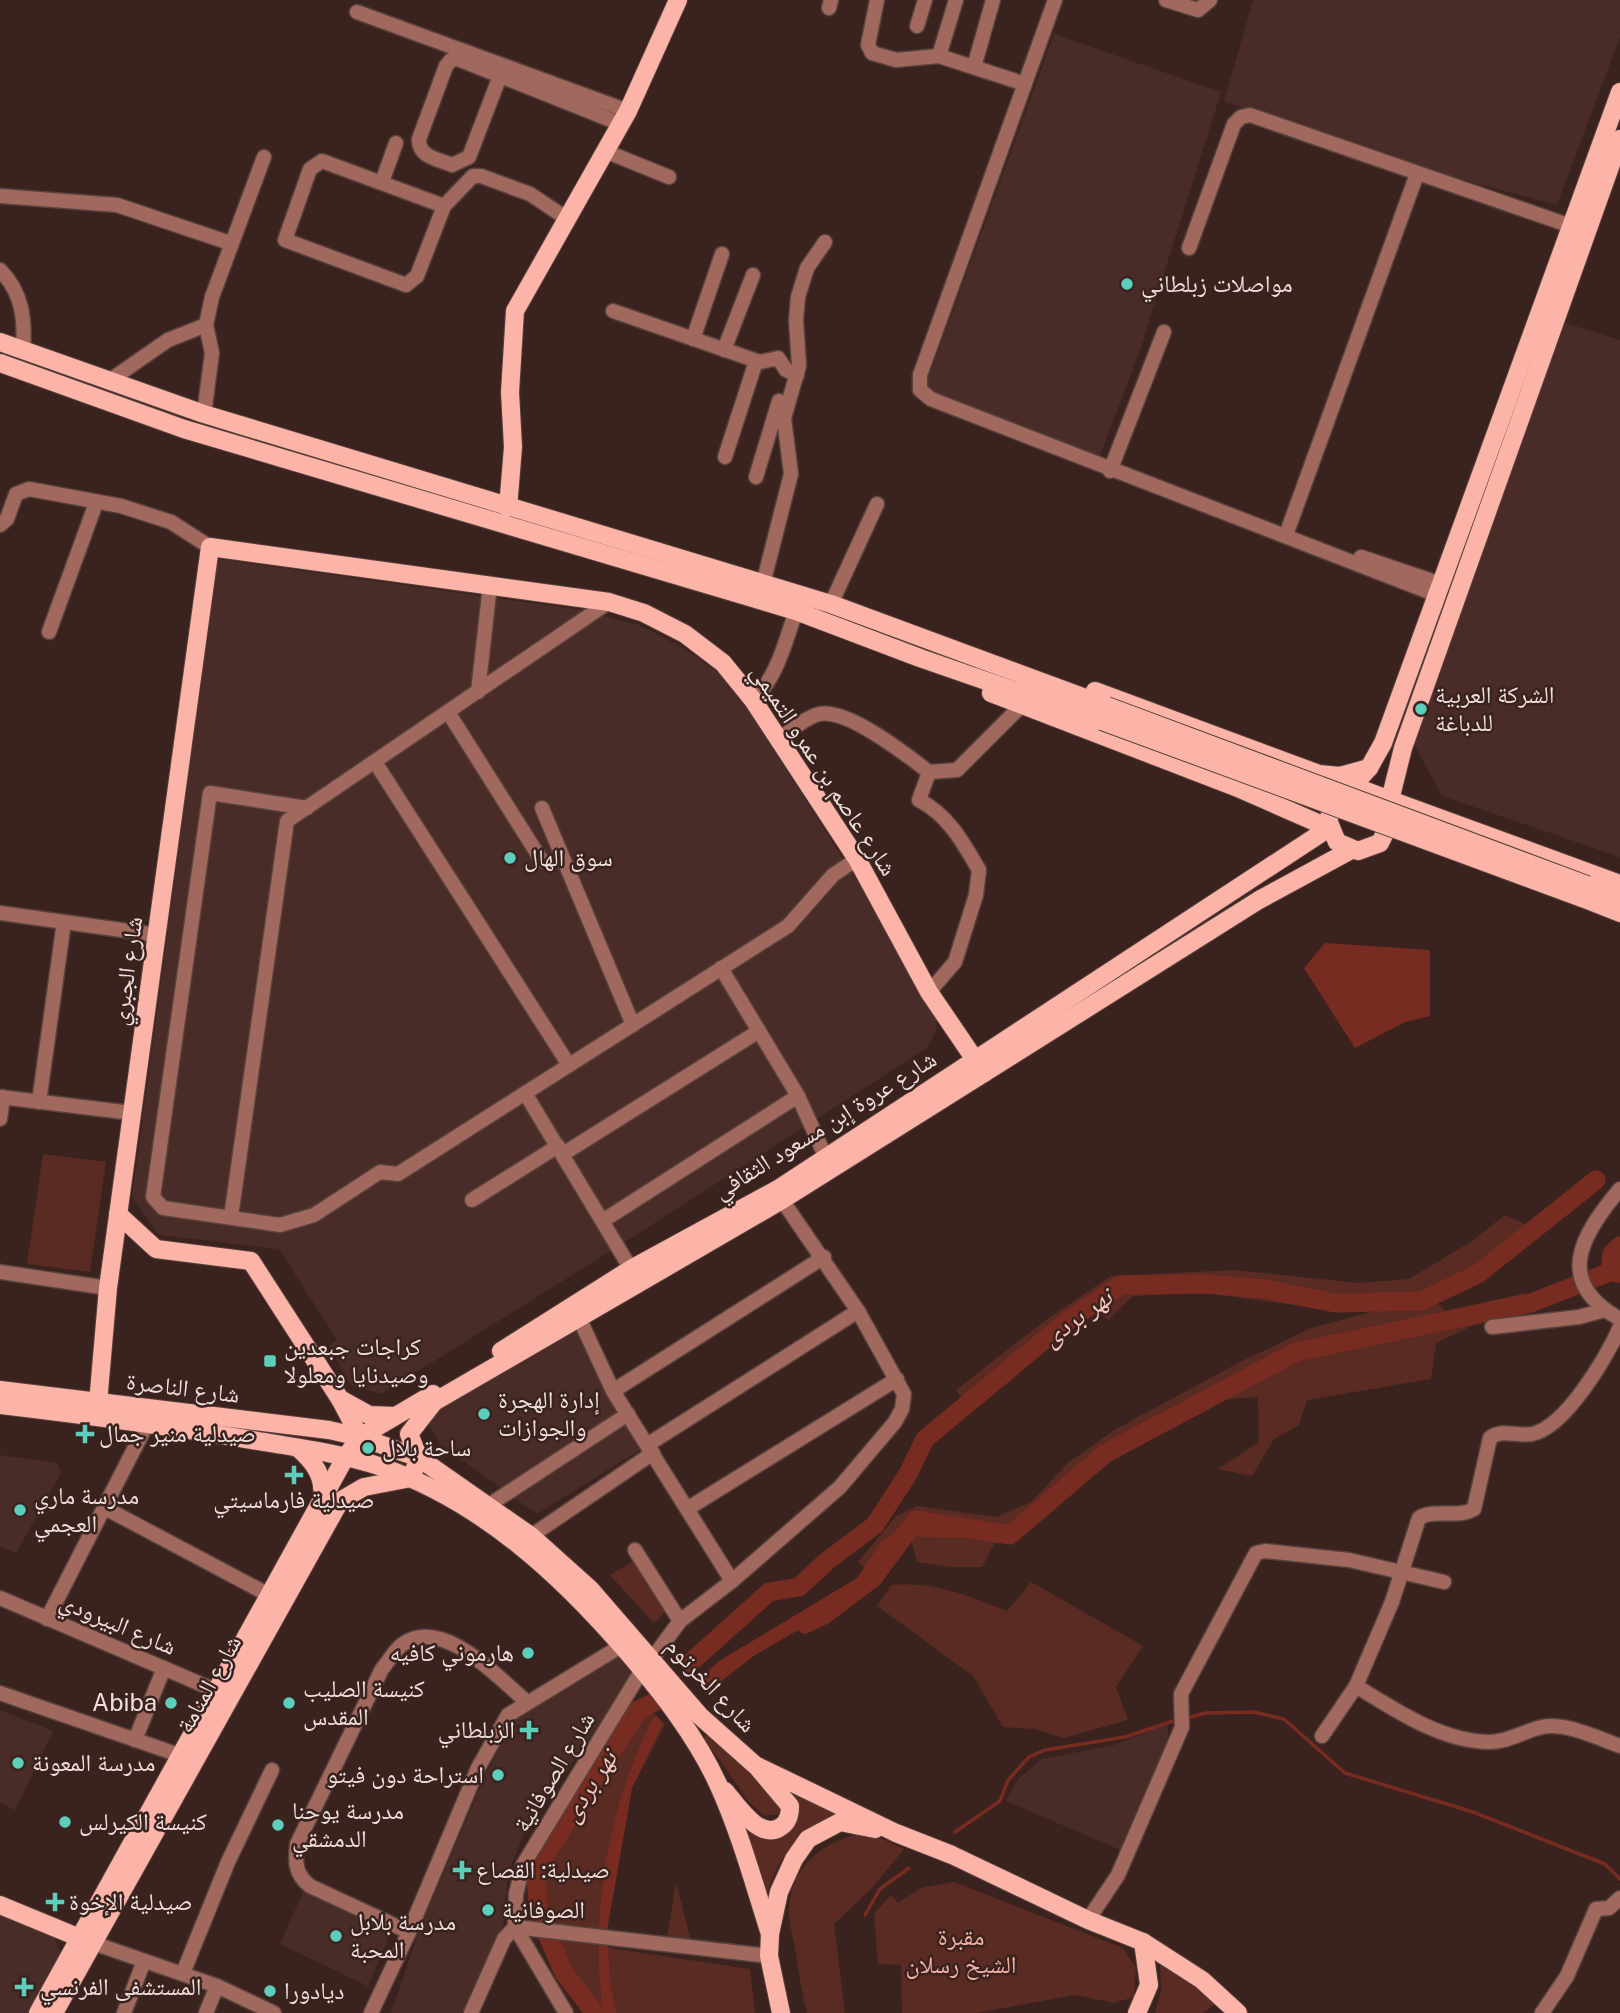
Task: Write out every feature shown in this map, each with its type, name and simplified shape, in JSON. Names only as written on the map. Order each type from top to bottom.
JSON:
[{"type":"main road","points":[[508,508],[513,447],[510,392],[515,311],[624,118],[678,0]]},
{"type":"main road","points":[[1620,92],[1382,743],[1370,768],[1331,805],[1329,828],[1337,842],[1351,850],[1366,850],[1385,838],[1391,823],[1390,800],[1403,748],[1620,139]]},
{"type":"main road","points":[[0,342],[204,414],[831,604],[1105,713],[1584,892],[1620,913]]},
{"type":"main road","points":[[0,363],[184,429],[796,611],[920,658],[1105,713]]},
{"type":"main road","name":"شارع عاصم بن عمرو التميمي","points":[[210,547],[608,602],[644,613],[685,634],[723,663],[754,700],[857,859],[929,992],[979,1066]]},
{"type":"main road","name":"شارع الجبري","points":[[98,1403],[108,1288],[210,547]]},
{"type":"main road","points":[[894,629],[996,654],[1319,774],[1339,776],[1370,768]]},
{"type":"main road","points":[[920,658],[1020,707],[1238,788],[1329,828]]},
{"type":"main road","points":[[1349,790],[1367,789],[1390,800],[1620,884]]},
{"type":"main road","points":[[1289,811],[1300,828],[1300,847]]},
{"type":"main road","name":"شارع عروة إبن مسعود الثقافي","points":[[419,1458],[409,1434],[435,1402],[782,1200],[1329,828]]},
{"type":"main road","name":"شارع عروة إبن مسعود الثقافي","points":[[345,1458],[359,1437],[397,1416],[631,1269],[778,1189],[1259,900],[1351,850]]},
{"type":"main road","points":[[1584,892],[1620,897]]},
{"type":"main road","points":[[118,1214],[156,1249],[251,1261],[340,1399],[359,1437]]},
{"type":"main road","name":"شارع الناصرة","points":[[0,1390],[359,1437]]},
{"type":"main road","points":[[340,1399],[369,1415],[397,1416]]},
{"type":"main road","name":"شارع الناصرة","points":[[0,1405],[148,1422],[298,1448],[345,1458],[411,1478],[480,1517],[522,1545],[578,1596],[621,1646],[647,1664]]},
{"type":"main road","name":"شارع الخرتوم","points":[[359,1437],[419,1458],[531,1536],[590,1589],[647,1664],[755,1765],[781,1775],[896,1833],[953,1855],[1088,1920],[1143,1942],[1202,1980],[1238,2013]]},
{"type":"main road","points":[[298,1448],[318,1472],[330,1496],[411,1478],[419,1458]]},
{"type":"main road","name":"شارع المنامة","points":[[38,2013],[87,1940],[330,1496],[345,1458]]},
{"type":"main road","name":"شارع المنامة","points":[[54,2013],[101,1903],[271,1596],[330,1496]]},
{"type":"main road","points":[[647,1664],[718,1784],[770,1934]]},
{"type":"main road","points":[[718,1784],[757,1826],[767,1830],[778,1829],[787,1822],[790,1806],[755,1765]]},
{"type":"main road","points":[[781,2013],[769,1956],[770,1934],[779,1892],[808,1839],[841,1822],[896,1833]]},
{"type":"main road","points":[[53,1928],[81,1918],[101,1903]]},
{"type":"main road","points":[[0,1905],[87,1940]]},
{"type":"main road","points":[[1137,2013],[1149,1985],[1143,1942]]},
{"type":"street","points":[[877,0],[868,45],[872,53],[896,60],[939,56],[1026,83]]},
{"type":"street","points":[[917,26],[925,0]]},
{"type":"street","points":[[939,56],[956,0]]},
{"type":"street","points":[[974,67],[993,0]]},
{"type":"street","points":[[1055,0],[919,382],[925,395],[1111,471],[1286,535],[1304,537],[1439,590]]},
{"type":"street","points":[[1166,0],[1198,10],[1210,0]]},
{"type":"street","points":[[357,12],[624,118]]},
{"type":"street","points":[[500,76],[469,157],[452,165],[423,153],[418,148],[419,139],[451,60],[458,59],[624,118]]},
{"type":"street","points":[[1189,248],[1232,128],[1241,117],[1255,116],[1571,226]]},
{"type":"street","points":[[382,182],[396,144]]},
{"type":"street","points":[[605,151],[668,177]]},
{"type":"street","points":[[204,414],[212,353],[206,325],[230,243],[264,158]]},
{"type":"street","points":[[444,206],[330,162],[316,163],[310,169],[285,240],[406,285],[417,276],[444,206],[450,203],[465,181],[481,176],[530,194],[566,218]]},
{"type":"street","points":[[1286,535],[1417,174]]},
{"type":"street","points":[[0,196],[117,205],[230,243]]},
{"type":"street","points":[[756,477],[800,359],[796,320],[798,297],[807,268],[825,242]]},
{"type":"street","points":[[693,339],[722,254]]},
{"type":"street","points":[[0,270],[14,288],[23,310],[23,350]]},
{"type":"street","points":[[724,350],[753,275]]},
{"type":"street","points":[[613,311],[756,361],[765,363],[778,358],[793,373]]},
{"type":"street","points":[[109,381],[168,340],[206,325]]},
{"type":"street","points":[[1111,471],[1164,332]]},
{"type":"street","points":[[725,457],[756,361]]},
{"type":"street","points":[[763,584],[790,474],[784,418],[793,373]]},
{"type":"street","points":[[0,524],[7,519],[16,494],[23,489],[121,506],[171,522],[210,547]]},
{"type":"street","points":[[49,632],[96,503]]},
{"type":"street","points":[[831,604],[877,504]]},
{"type":"street","points":[[478,692],[490,585]]},
{"type":"street","points":[[230,1217],[287,821],[608,602]]},
{"type":"street","points":[[754,700],[777,667],[796,611]]},
{"type":"street","points":[[779,738],[816,715],[826,713],[884,737],[929,772],[957,770],[1020,707]]},
{"type":"street","points":[[448,712],[542,862]]},
{"type":"street","points":[[375,762],[569,1065]]},
{"type":"street","points":[[929,772],[919,800],[935,808],[947,821],[979,870],[976,895],[955,962],[929,992]]},
{"type":"street","points":[[307,808],[210,793],[153,1197],[163,1208],[280,1225],[314,1215],[380,1172],[398,1174],[788,926],[833,875],[857,859]]},
{"type":"street","points":[[542,808],[632,1025]]},
{"type":"street","points":[[0,913],[157,935]]},
{"type":"street","points":[[39,1102],[64,922]]},
{"type":"street","points":[[721,968],[798,1096],[826,1158]]},
{"type":"street","points":[[472,1200],[759,1031]]},
{"type":"street","points":[[525,1093],[604,1220],[631,1269]]},
{"type":"street","points":[[604,1220],[798,1096]]},
{"type":"street","points":[[0,1119],[2,1097],[132,1114]]},
{"type":"street","points":[[1620,1189],[1590,1229],[1578,1259],[1580,1280],[1600,1307],[1620,1319]]},
{"type":"street","points":[[687,1509],[897,1380],[824,1256],[782,1200]]},
{"type":"street","points":[[613,1391],[824,1256]]},
{"type":"street","points":[[0,1272],[108,1288]]},
{"type":"street","points":[[1492,1327],[1579,1317],[1600,1307]]},
{"type":"street","points":[[531,1536],[650,1449],[858,1311]]},
{"type":"street","points":[[580,1320],[613,1391],[732,1581]]},
{"type":"street","points":[[1322,1736],[1356,1686],[1392,1602],[1419,1518],[1426,1514],[1464,1513],[1474,1509],[1490,1438],[1498,1433],[1531,1434],[1546,1428],[1596,1375],[1620,1327]]},
{"type":"street","name":"شارع الصوفانية","points":[[514,1927],[516,1894],[523,1865],[647,1664],[680,1621],[732,1581],[840,1487],[895,1422],[904,1402],[897,1380]]},
{"type":"street","points":[[489,1505],[628,1413]]},
{"type":"street","points":[[47,1619],[148,1422]]},
{"type":"street","points":[[105,1508],[271,1596]]},
{"type":"street","points":[[635,1550],[680,1621]]},
{"type":"street","points":[[1088,1920],[1118,1875],[1182,1727],[1181,1694],[1252,1556],[1265,1551],[1349,1560],[1444,1582]]},
{"type":"street","name":"شارع البيرودي","points":[[0,1598],[218,1691]]},
{"type":"street","points":[[410,1932],[310,1886],[299,1877],[295,1863],[297,1844],[383,1669],[402,1644],[424,1635],[460,1646],[526,1701]]},
{"type":"street","points":[[371,2013],[410,1932],[478,1768],[508,1715],[526,1701],[621,1646]]},
{"type":"street","points":[[135,1740],[164,1668]]},
{"type":"street","points":[[1356,1686],[1410,1719],[1477,1740],[1503,1740],[1545,1726],[1589,1735],[1620,1746]]},
{"type":"street","points":[[0,1693],[182,1756]]},
{"type":"street","points":[[183,1973],[228,1862],[272,1770]]},
{"type":"street","points":[[1542,2013],[1567,1976],[1596,1909],[1609,1908],[1620,1899]]},
{"type":"street","points":[[514,1927],[769,1956]]},
{"type":"street","points":[[514,1927],[559,2010]]},
{"type":"street","points":[[471,2013],[504,1939],[514,1927]]},
{"type":"street","points":[[87,1940],[217,1986],[274,2013]]},
{"type":"street","points":[[124,2013],[144,1961]]},
{"type":"street","points":[[206,2013],[217,1986]]},
{"type":"shaded area","points":[[1253,0],[1620,0],[1620,37],[1557,205],[1405,164],[1224,101]]},
{"type":"shaded area","points":[[1054,34],[1221,92],[1139,353],[1099,458],[923,393]]},
{"type":"shaded area","points":[[1565,323],[1620,340],[1620,857],[1442,796],[1413,742]]},
{"type":"shaded area","name":"سوق الهال","points":[[218,559],[581,610],[639,625],[680,646],[717,671],[746,707],[939,1008],[936,1031],[927,1048],[614,1249],[381,1394],[350,1385],[329,1346],[337,1340],[279,1249],[159,1235],[132,1197]]},
{"type":"shaded area","points":[[573,1322],[651,1443],[537,1514],[441,1445],[429,1426],[438,1407]]},
{"type":"shaded area","name":"مدرسة ماري العجمي","points":[[0,1455],[58,1463],[61,1473],[16,1553],[0,1546]]},
{"type":"shaded area","points":[[615,1652],[632,1675],[523,1836],[508,1873],[503,1925],[462,2013],[391,2013],[421,1926],[486,1774],[514,1721]]},
{"type":"shaded area","name":"مدرسة المعونة","points":[[0,1710],[53,1731],[15,1810],[0,1802]]},
{"type":"shaded area","points":[[1167,1724],[1169,1743],[1125,1852],[1006,1801],[1018,1779],[1042,1759],[1114,1745]]},
{"type":"shaded area","name":"مدرسة بلابل المحبة","points":[[304,1890],[392,1930],[368,1986],[280,1944]]},
{"type":"shaded area","name":"المستشفى الفرنسي","points":[[0,1914],[53,1935],[64,1961],[33,2013],[0,2013]]},
{"type":"green space","points":[[43,1154],[106,1162],[90,1272],[27,1264]]},
{"type":"green space","points":[[1505,1215],[1525,1224],[1481,1264],[1429,1293],[1445,1311],[1525,1293],[1532,1312],[1476,1324],[1436,1343],[1431,1379],[1307,1400],[1299,1425],[1274,1439],[1252,1476],[1218,1469],[1259,1442],[1258,1397],[1218,1400],[1180,1423],[1120,1451],[1079,1487],[1017,1524],[994,1544],[982,1567],[950,1567],[917,1562],[912,1542],[869,1571],[858,1562],[896,1516],[917,1506],[996,1517],[1031,1502],[1069,1462],[1116,1429],[1240,1362],[1311,1328],[1379,1310],[1333,1310],[1204,1293],[1133,1296],[1108,1320],[1095,1311],[1066,1330],[971,1411],[956,1390],[1043,1322],[1111,1276],[1235,1270],[1358,1283],[1409,1279],[1469,1243]]},
{"type":"green space","points":[[637,1559],[668,1609],[654,1623],[610,1575]]},
{"type":"green space","points":[[1031,1582],[1143,1646],[1116,1687],[1128,1720],[1063,1738],[1036,1729],[1003,1727],[973,1676],[877,1606],[891,1585],[906,1584],[950,1591],[1007,1611]]},
{"type":"green space","points":[[644,1704],[665,1725],[632,1788],[607,1930],[609,1948],[750,1969],[755,2013],[608,2013],[567,1970],[547,1924],[543,1894],[547,1860]]},
{"type":"green space","points":[[706,1735],[774,1793],[781,1805],[778,1814],[765,1816],[749,1802],[704,1738]]},
{"type":"green space","points":[[793,1791],[850,1817],[819,1824],[794,1843],[777,1869],[766,1899],[748,1829],[794,1825],[800,1809]]},
{"type":"green space","points":[[859,1834],[876,1836],[904,1849],[872,1888],[834,1924],[845,2013],[807,2013],[790,1922],[789,1911],[795,1882],[801,1870],[820,1851]]},
{"type":"green space","points":[[676,1882],[691,1942],[667,1938]]},
{"type":"green space","name":"مقبرة الشيخ رسلان","points":[[954,1882],[1123,1948],[1136,1967],[1134,1997],[1114,2003],[1075,1995],[976,2013],[902,2013],[901,1965],[878,1964],[874,1913],[891,1895],[898,1903],[921,1888]]},
{"type":"green space","points":[[1160,1965],[1222,1999],[1203,2013],[1155,2013],[1161,1991]]},
{"type":"water","points":[[1325,943],[1430,950],[1430,1016],[1405,1022],[1355,1048],[1304,968]]},
{"type":"water","points":[[916,1520],[992,1532],[952,1538],[904,1536],[873,1578],[824,1615],[755,1655],[710,1690],[701,1677],[719,1661],[857,1578],[881,1542]]},
{"type":"water","points":[[638,1710],[536,1869],[538,1913],[564,1973],[597,2013],[583,2013],[562,1982],[537,1930],[529,1893],[529,1874],[542,1845],[571,1800],[624,1723]]},
{"type":"water","points":[[655,1715],[663,1723],[632,1788],[607,1930],[610,1982],[616,2013],[603,2013],[599,1936],[606,1860],[625,1786]]},
{"type":"waterway","name":"نهر بردى","points":[[690,1663],[769,1592],[799,1587],[827,1561],[875,1525],[908,1474],[925,1439],[1066,1322],[1121,1285],[1206,1284],[1265,1289],[1335,1303],[1421,1301],[1478,1274],[1596,1180]]},
{"type":"waterway","points":[[1610,1272],[1612,1254],[1620,1246]]},
{"type":"waterway","name":"نهر بردى","points":[[805,1624],[824,1615],[873,1578],[916,1520],[1010,1535],[1106,1453],[1296,1352],[1531,1303],[1610,1272],[1620,1273]]},
{"type":"waterway","name":"نهر بردى","points":[[595,2013],[564,1973],[538,1913],[536,1869],[638,1710],[657,1701]]},
{"type":"waterway","points":[[1191,1717],[1206,1713],[1253,1712],[1284,1719],[1345,1773],[1473,1812],[1605,1864],[1620,1879]]},
{"type":"waterway","points":[[955,1832],[1000,1801],[1008,1780],[1029,1757],[1045,1750],[1125,1737],[1173,1721]]},
{"type":"waterway","points":[[865,1915],[880,1889],[909,1868]]},
{"type":"place","name":"مواصلات زبلطاني","points":[[1127,284]]},
{"type":"place","name":"الشركة العربية للدباغة","points":[[1421,709]]},
{"type":"place","name":"سوق الهال","points":[[510,858]]},
{"type":"place","name":"كراجات جبعدين وصيدنايا ومعلولا","points":[[270,1361]]},
{"type":"place","name":"إدارة الهجرة والجوازات","points":[[484,1414]]},
{"type":"place","name":"صيدلية منير جمال","points":[[85,1434]]},
{"type":"place","name":"ساحة بلال","points":[[368,1448]]},
{"type":"place","name":"صيدلية فارماسيتي","points":[[294,1475]]},
{"type":"place","name":"مدرسة ماري العجمي","points":[[20,1510]]},
{"type":"place","name":"هارموني كافيه","points":[[528,1653]]},
{"type":"place","name":"Abiba","points":[[171,1703]]},
{"type":"place","name":"كنيسة الصليب المقدس","points":[[289,1703]]},
{"type":"place","name":"الزبلطاني","points":[[529,1730]]},
{"type":"place","name":"مدرسة المعونة","points":[[18,1763]]},
{"type":"place","name":"استراحة دون فيتو","points":[[498,1775]]},
{"type":"place","name":"كنيسة الكيرلس","points":[[65,1822]]},
{"type":"place","name":"مدرسة يوحنا الدمشقي","points":[[278,1825]]},
{"type":"place","name":"صيدلية: القصاع","points":[[462,1870]]},
{"type":"place","name":"صيدلية الإخوة","points":[[55,1902]]},
{"type":"place","name":"الصوفانية","points":[[488,1910]]},
{"type":"place","name":"مدرسة بلابل المحبة","points":[[336,1936]]},
{"type":"place","name":"المستشفى الفرنسي","points":[[24,1987]]},
{"type":"place","name":"ديادورا","points":[[270,1991]]}]
